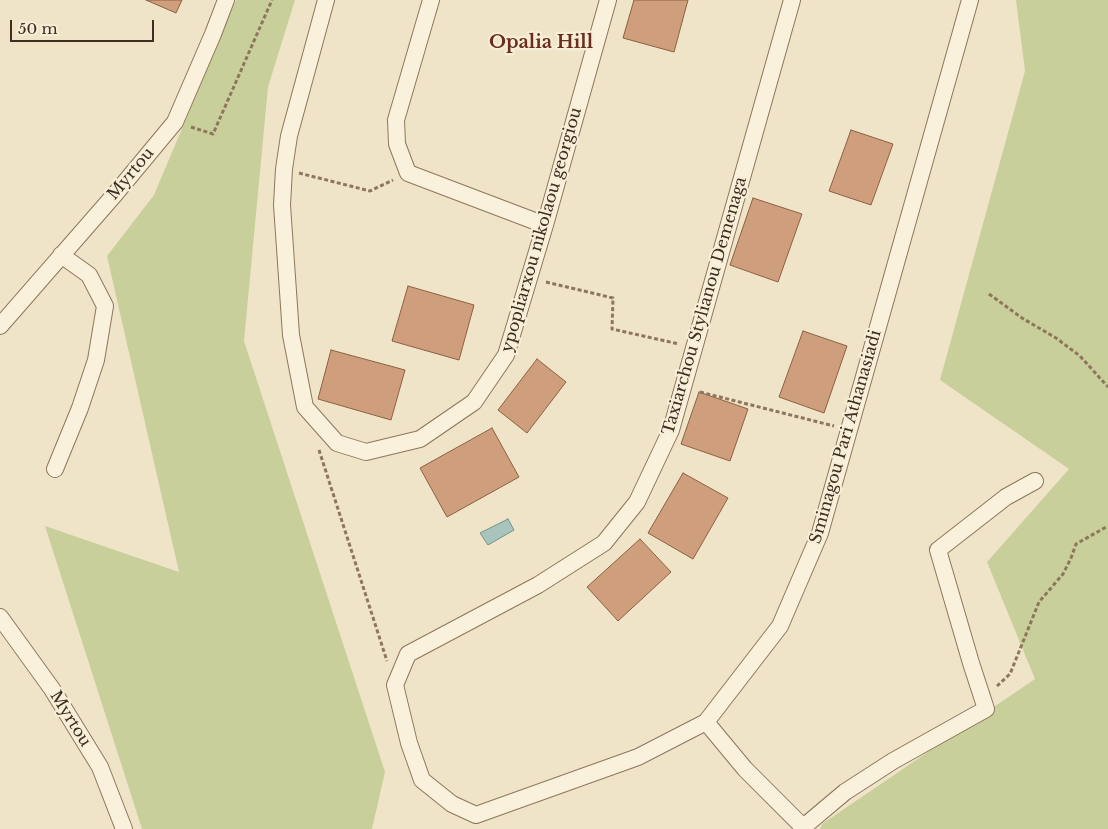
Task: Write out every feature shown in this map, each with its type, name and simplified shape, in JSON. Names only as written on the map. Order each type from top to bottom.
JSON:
[{"type":"street","name":"Myrtou","points":[[0,326],[175,122],[214,34],[226,0]]},
{"type":"street","name":"ypopliarxou nikolaou georgiou","points":[[326,0],[288,136],[284,169],[282,205],[291,335],[305,407],[337,444],[366,452],[420,439],[474,402],[506,355],[545,225],[608,0]]},
{"type":"street","points":[[431,0],[396,120],[397,144],[408,173],[545,225]]},
{"type":"street","name":"Taxiarchou Stylianou Demenaga","points":[[395,685],[408,654],[538,585],[604,543],[637,502],[671,430],[792,0]]},
{"type":"street","name":"Sminagou Pari Athanasiadi","points":[[395,685],[409,743],[422,780],[452,804],[476,814],[638,757],[706,722],[780,626],[820,532],[970,0]]},
{"type":"street","points":[[55,469],[80,408],[96,360],[105,306],[89,275],[61,255]]},
{"type":"street","points":[[706,722],[745,769],[802,828],[845,792],[885,766],[986,709],[938,550],[1006,497],[1035,480]]},
{"type":"street","name":"Myrtou","points":[[0,617],[52,690],[100,767],[124,829]]},
{"type":"path","points":[[175,122],[214,134],[272,0]]},
{"type":"path","points":[[284,169],[370,191],[408,173]]},
{"type":"path","points":[[529,278],[613,298],[612,329],[694,348]]},
{"type":"path","points":[[989,294],[1080,356],[1108,387]]},
{"type":"path","points":[[683,388],[849,430]]},
{"type":"path","points":[[317,444],[395,685]]},
{"type":"path","points":[[982,700],[1010,674],[1039,602],[1063,574],[1076,544],[1108,526]]},
{"type":"green space","points":[[236,0],[295,0],[268,87],[244,341],[385,772],[372,829],[142,829],[45,526],[179,572],[107,256],[154,195]]},
{"type":"green space","points":[[1016,0],[1108,0],[1108,829],[820,829],[822,824],[1035,679],[987,562],[1069,469],[940,380],[1025,71]]},
{"type":"water","points":[[508,519],[514,530],[488,545],[480,533]]},
{"type":"building","points":[[146,0],[182,0],[176,13]]},
{"type":"building","points":[[634,0],[688,0],[674,52],[623,38]]},
{"type":"building","points":[[851,130],[893,144],[871,205],[829,191]]},
{"type":"building","points":[[753,198],[802,214],[778,282],[730,265]]},
{"type":"building","points":[[408,286],[474,305],[459,360],[392,341]]},
{"type":"building","points":[[803,331],[847,346],[824,413],[779,397]]},
{"type":"building","points":[[331,350],[405,370],[391,420],[318,399]]},
{"type":"building","points":[[537,359],[566,382],[527,433],[498,410]]},
{"type":"building","points":[[699,392],[748,409],[730,461],[681,444]]},
{"type":"building","points":[[492,428],[519,477],[447,517],[420,468]]},
{"type":"building","points":[[683,473],[728,498],[693,559],[648,533]]},
{"type":"building","points":[[640,539],[671,572],[618,621],[587,587]]},
{"type":"district","name":"Opalia Hill","points":[[541,43]]}]
